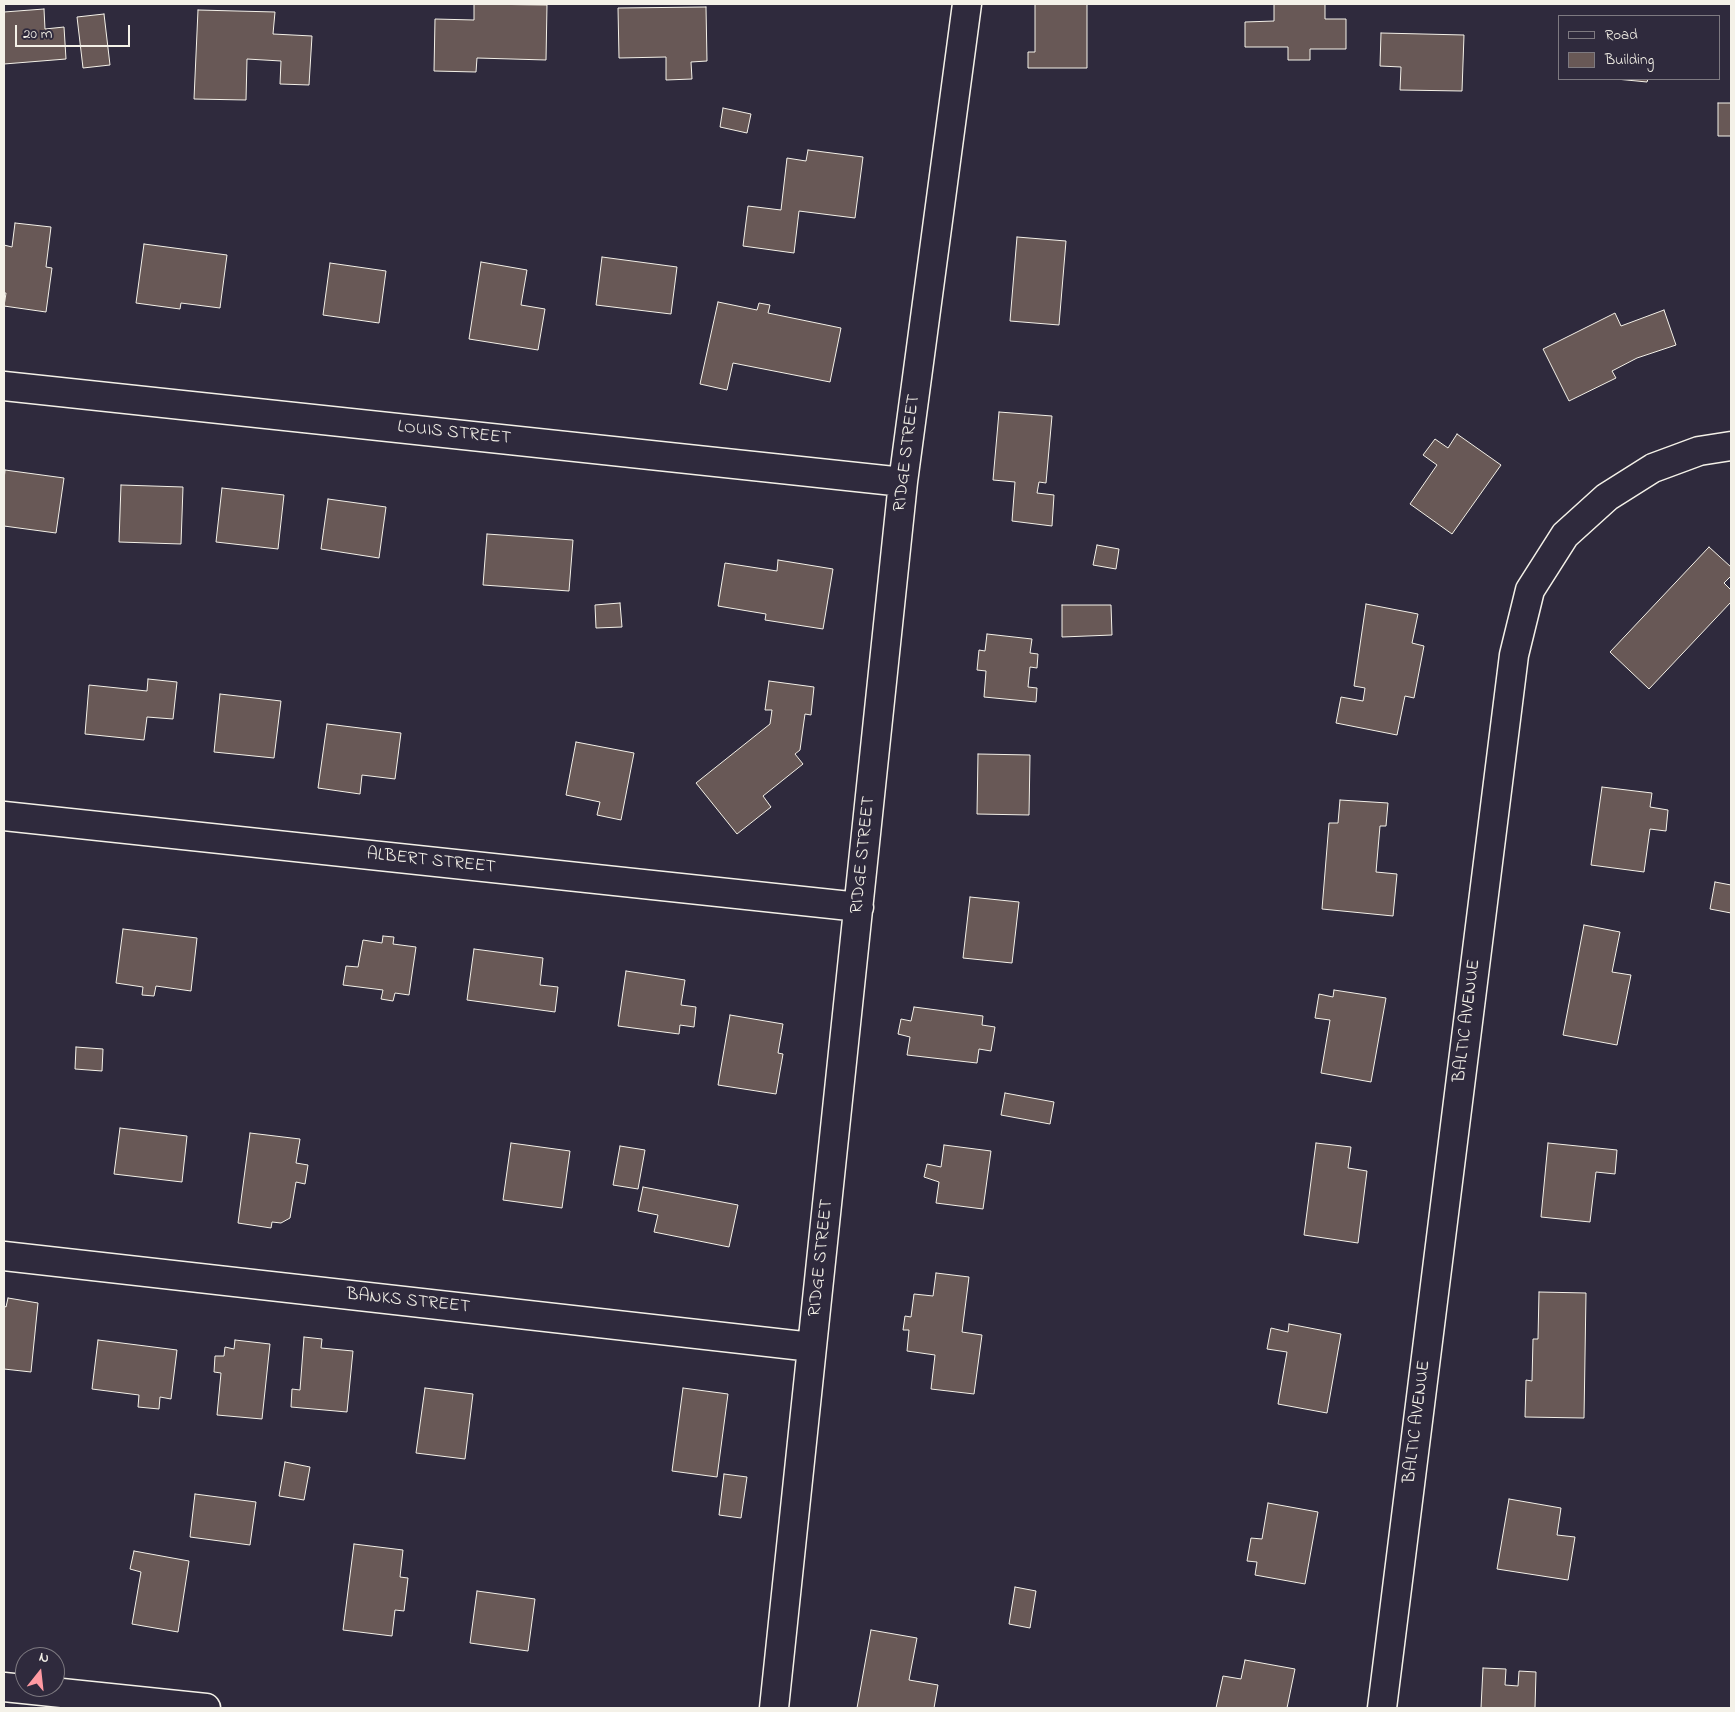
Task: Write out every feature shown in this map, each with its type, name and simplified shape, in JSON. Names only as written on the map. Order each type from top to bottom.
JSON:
[{"type":"street","name":"RIDGE STREET","points":[[774,1708],[904,482],[968,4]]},
{"type":"street","name":"LOUIS STREET","points":[[4,386],[904,482]]},
{"type":"street","name":"BALTIC AVENUE","points":[[1382,1708],[1514,655],[1530,590],[1565,535],[1608,497],[1653,468],[1699,451],[1731,446]]},
{"type":"street","name":"ALBERT STREET","points":[[4,816],[859,907]]},
{"type":"street","name":"BANKS STREET","points":[[4,1256],[812,1347]]},
{"type":"street","points":[[4,1687],[206,1708]]},
{"type":"building","points":[[474,4],[547,5],[546,60],[477,58],[476,72],[434,71],[435,19],[474,20]]},
{"type":"building","points":[[1035,4],[1087,4],[1087,68],[1028,68],[1028,52],[1035,52]]},
{"type":"building","points":[[1274,4],[1325,4],[1325,19],[1346,19],[1346,49],[1310,49],[1310,60],[1288,60],[1288,47],[1245,47],[1245,22],[1274,21]]},
{"type":"building","points":[[706,7],[707,61],[691,62],[692,79],[666,80],[666,57],[619,58],[618,8]]},
{"type":"building","points":[[44,9],[45,29],[64,27],[66,59],[4,64],[4,12]]},
{"type":"building","points":[[198,10],[275,12],[273,34],[312,36],[309,85],[280,84],[281,61],[247,59],[246,100],[194,99]]},
{"type":"building","points":[[104,14],[110,65],[83,68],[77,17]]},
{"type":"building","points":[[1381,33],[1464,35],[1462,91],[1400,90],[1401,67],[1380,66]]},
{"type":"building","points":[[1626,80],[1648,80],[1647,82]]},
{"type":"building","points":[[1718,103],[1731,103],[1731,136],[1718,136]]},
{"type":"building","points":[[723,108],[751,114],[747,133],[720,127]]},
{"type":"building","points":[[808,150],[863,157],[855,218],[799,211],[794,253],[743,246],[748,206],[781,210],[787,158],[806,161]]},
{"type":"building","points":[[15,223],[51,227],[46,267],[52,268],[46,312],[4,306],[6,293],[4,293],[4,245],[12,247]]},
{"type":"building","points":[[1017,237],[1066,241],[1059,325],[1010,321]]},
{"type":"building","points":[[144,244],[227,255],[220,308],[181,303],[180,309],[136,303]]},
{"type":"building","points":[[602,257],[677,267],[671,314],[596,305]]},
{"type":"building","points":[[481,262],[527,270],[521,305],[545,309],[538,350],[469,339]]},
{"type":"building","points":[[330,263],[386,271],[379,323],[323,315]]},
{"type":"building","points":[[718,302],[757,310],[759,303],[770,305],[768,313],[841,328],[830,382],[733,363],[727,390],[700,384]]},
{"type":"building","points":[[1664,310],[1676,345],[1637,358],[1612,371],[1616,378],[1569,401],[1543,349],[1615,313],[1621,326]]},
{"type":"building","points":[[999,412],[1052,416],[1046,483],[1039,482],[1037,493],[1054,495],[1052,526],[1012,521],[1015,482],[993,480]]},
{"type":"building","points":[[1457,434],[1501,465],[1452,534],[1410,504],[1437,465],[1423,455],[1435,439],[1448,448]]},
{"type":"building","points":[[5,470],[64,478],[56,533],[4,526]]},
{"type":"building","points":[[121,485],[183,487],[181,544],[119,542]]},
{"type":"building","points":[[222,488],[284,495],[278,549],[216,542]]},
{"type":"building","points":[[328,499],[386,507],[379,558],[321,549]]},
{"type":"building","points":[[487,534],[573,540],[569,591],[483,585]]},
{"type":"building","points":[[1097,545],[1119,549],[1116,569],[1093,565]]},
{"type":"building","points":[[1709,547],[1731,567],[1731,576],[1724,583],[1731,590],[1731,602],[1649,689],[1610,652]]},
{"type":"building","points":[[778,560],[833,569],[823,629],[765,620],[766,614],[718,606],[725,563],[777,571]]},
{"type":"building","points":[[620,603],[622,627],[596,628],[595,605]]},
{"type":"building","points":[[1366,604],[1418,614],[1412,643],[1424,646],[1414,698],[1405,696],[1397,735],[1336,723],[1341,697],[1363,701],[1365,688],[1354,686]]},
{"type":"building","points":[[1062,605],[1111,605],[1112,635],[1062,637]]},
{"type":"building","points":[[987,634],[1032,639],[1030,653],[1038,654],[1037,668],[1030,667],[1028,687],[1037,688],[1036,702],[984,697],[986,671],[977,670],[979,650],[985,651]]},
{"type":"building","points":[[148,679],[177,682],[173,719],[147,717],[144,740],[85,734],[89,685],[147,691]]},
{"type":"building","points":[[769,681],[814,687],[811,715],[805,714],[800,750],[795,754],[803,764],[763,796],[771,807],[737,834],[696,783],[770,724],[772,710],[765,710]]},
{"type":"building","points":[[220,694],[281,701],[274,758],[214,752]]},
{"type":"building","points":[[327,724],[401,733],[395,779],[362,775],[360,794],[318,788]]},
{"type":"building","points":[[576,742],[634,753],[621,820],[597,815],[600,802],[566,795]]},
{"type":"building","points":[[978,754],[1030,755],[1029,815],[977,814]]},
{"type":"building","points":[[1602,787],[1652,793],[1650,807],[1668,810],[1666,831],[1650,829],[1644,872],[1591,865]]},
{"type":"building","points":[[1340,800],[1388,803],[1386,826],[1380,826],[1376,872],[1397,874],[1393,916],[1322,909],[1329,823],[1338,823]]},
{"type":"building","points":[[1715,882],[1731,885],[1731,913],[1710,909]]},
{"type":"building","points":[[970,897],[1019,902],[1012,963],[963,958]]},
{"type":"building","points":[[1584,925],[1620,932],[1612,972],[1631,975],[1617,1045],[1563,1035]]},
{"type":"building","points":[[123,929],[197,938],[191,991],[156,986],[154,996],[142,995],[143,987],[116,983]]},
{"type":"building","points":[[383,936],[394,937],[393,944],[416,947],[409,995],[395,993],[393,1001],[381,999],[383,990],[343,985],[346,966],[358,967],[363,940],[382,943]]},
{"type":"building","points":[[474,949],[543,958],[540,985],[558,987],[555,1012],[467,1000]]},
{"type":"building","points":[[626,971],[685,980],[681,1005],[696,1007],[694,1027],[680,1025],[679,1034],[618,1026]]},
{"type":"building","points":[[1334,990],[1386,998],[1371,1082],[1321,1073],[1330,1020],[1315,1018],[1319,994],[1333,997]]},
{"type":"building","points":[[914,1007],[983,1016],[982,1025],[995,1027],[991,1051],[979,1049],[977,1063],[907,1055],[910,1037],[898,1034],[901,1019],[911,1021]]},
{"type":"building","points":[[730,1015],[783,1024],[778,1053],[783,1054],[776,1094],[718,1085]]},
{"type":"building","points":[[76,1047],[103,1049],[102,1071],[75,1069]]},
{"type":"building","points":[[1005,1093],[1054,1102],[1050,1124],[1001,1115]]},
{"type":"building","points":[[120,1128],[187,1136],[182,1182],[114,1174]]},
{"type":"building","points":[[250,1133],[300,1139],[296,1163],[308,1165],[305,1184],[296,1182],[290,1218],[281,1223],[272,1222],[271,1228],[238,1223]]},
{"type":"building","points":[[511,1143],[570,1151],[562,1208],[503,1200]]},
{"type":"building","points":[[1316,1143],[1351,1147],[1348,1168],[1367,1171],[1358,1243],[1304,1235]]},
{"type":"building","points":[[1548,1143],[1617,1150],[1615,1174],[1596,1172],[1590,1222],[1541,1217]]},
{"type":"building","points":[[944,1145],[991,1151],[983,1209],[936,1203],[939,1182],[924,1177],[927,1164],[941,1167]]},
{"type":"building","points":[[620,1146],[645,1150],[638,1189],[613,1185]]},
{"type":"building","points":[[643,1187],[738,1205],[729,1247],[654,1232],[658,1215],[638,1211]]},
{"type":"building","points":[[936,1273],[969,1277],[962,1332],[982,1335],[974,1394],[931,1389],[935,1355],[907,1351],[909,1330],[903,1330],[905,1316],[911,1317],[914,1294],[933,1296]]},
{"type":"building","points":[[1539,1292],[1586,1293],[1584,1418],[1525,1417],[1526,1380],[1532,1381],[1533,1339],[1538,1339]]},
{"type":"building","points":[[8,1298],[38,1303],[31,1372],[4,1369],[4,1306],[6,1307]]},
{"type":"building","points":[[1289,1324],[1341,1334],[1327,1413],[1278,1404],[1287,1352],[1267,1349],[1271,1328],[1288,1332]]},
{"type":"building","points":[[304,1337],[322,1339],[321,1348],[353,1351],[347,1412],[291,1407],[292,1389],[300,1390]]},
{"type":"building","points":[[98,1340],[177,1350],[171,1399],[160,1397],[159,1409],[138,1407],[139,1395],[92,1389]]},
{"type":"building","points":[[235,1340],[270,1344],[262,1419],[217,1415],[221,1373],[214,1372],[215,1356],[224,1356],[225,1347],[234,1349]]},
{"type":"building","points":[[425,1388],[473,1394],[465,1459],[416,1453]]},
{"type":"building","points":[[683,1388],[728,1394],[717,1477],[672,1471]]},
{"type":"building","points":[[285,1462],[310,1467],[304,1500],[279,1496]]},
{"type":"building","points":[[724,1474],[747,1477],[741,1518],[719,1515]]},
{"type":"building","points":[[195,1494],[256,1502],[250,1545],[190,1537]]},
{"type":"building","points":[[1509,1499],[1561,1508],[1557,1535],[1575,1537],[1568,1580],[1497,1569]]},
{"type":"building","points":[[1268,1503],[1318,1512],[1305,1584],[1255,1575],[1257,1562],[1247,1561],[1251,1538],[1262,1539]]},
{"type":"building","points":[[354,1544],[403,1550],[400,1577],[408,1578],[404,1611],[395,1610],[392,1636],[343,1630]]},
{"type":"building","points":[[134,1551],[189,1561],[178,1632],[132,1624],[141,1572],[130,1569]]},
{"type":"building","points":[[1015,1587],[1036,1591],[1030,1628],[1009,1624]]},
{"type":"building","points":[[477,1591],[535,1599],[528,1651],[470,1643]]},
{"type":"building","points":[[871,1630],[917,1638],[909,1680],[938,1685],[934,1708],[857,1708]]},
{"type":"building","points":[[1245,1660],[1295,1669],[1287,1708],[1216,1708],[1223,1676],[1241,1679]]},
{"type":"building","points":[[1483,1668],[1506,1669],[1505,1685],[1518,1686],[1519,1671],[1536,1672],[1535,1708],[1481,1708]]}]
